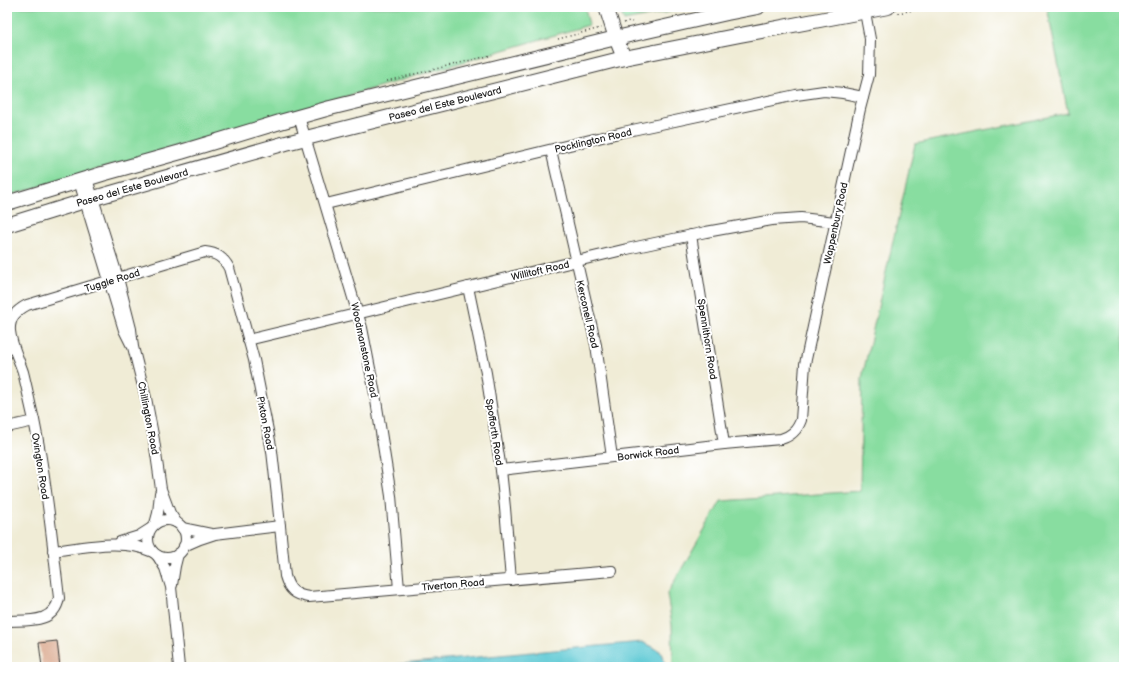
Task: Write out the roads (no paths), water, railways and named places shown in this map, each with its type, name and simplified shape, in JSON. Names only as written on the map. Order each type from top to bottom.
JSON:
[{"type":"main road","points":[[606,7],[624,58]]},
{"type":"main road","name":"Paseo del Este Boulevard","points":[[7,203],[299,117],[616,38],[758,7]]},
{"type":"main road","name":"Paseo del Este Boulevard","points":[[7,225],[197,168],[306,138],[624,58],[865,12],[891,10]]},
{"type":"street","name":"Wappenbury Road","points":[[794,433],[801,420],[806,364],[835,222],[869,75],[870,39],[865,12]]},
{"type":"street","name":"Pocklington Road","points":[[326,204],[623,132],[796,95],[824,91],[863,97]]},
{"type":"street","name":"Woodmanstone Road","points":[[299,117],[362,328],[375,394],[391,496],[399,589]]},
{"type":"street","name":"Kerconell Road","points":[[551,150],[596,345],[612,457]]},
{"type":"street","name":"Chillington Road","points":[[83,180],[113,279],[131,329],[133,347],[146,398],[154,440],[160,489],[159,508],[153,526]]},
{"type":"street","name":"Willitoft Road","points":[[248,340],[576,261],[691,235],[772,220],[801,218],[835,222]]},
{"type":"street","name":"Spennithorn Road","points":[[691,235],[724,444]]},
{"type":"street","name":"Tuggle Road","points":[[11,322],[16,312],[27,305],[205,252],[220,256]]},
{"type":"street","name":"Pixton Road","points":[[220,256],[229,268],[254,360],[272,451],[278,496],[285,576],[290,588],[296,593]]},
{"type":"street","name":"Spofforth Road","points":[[468,287],[486,373],[501,470],[506,508],[510,580]]},
{"type":"street","name":"Ovington Road","points":[[7,621],[42,619],[54,611],[58,605],[59,598],[45,483],[34,421],[23,373],[10,331],[11,322]]},
{"type":"street","points":[[7,427],[34,421]]},
{"type":"street","name":"Borwick Road","points":[[501,470],[724,444],[781,439],[794,433]]},
{"type":"street","name":"Chillington Road","points":[[160,489],[170,513],[179,525]]},
{"type":"street","points":[[116,544],[139,536],[165,520],[194,531],[215,534]]},
{"type":"street","points":[[171,587],[174,566],[186,537],[179,525]]},
{"type":"street","points":[[153,526],[148,536],[148,542],[165,568],[171,587],[179,667]]},
{"type":"street","points":[[54,551],[116,544],[137,546],[164,557],[168,557],[200,539],[215,534],[280,526]]},
{"type":"street","name":"Tiverton Road","points":[[296,593],[309,597],[612,571]]},
{"type":"water","points":[[642,642],[660,651],[667,667],[368,667]]}]
